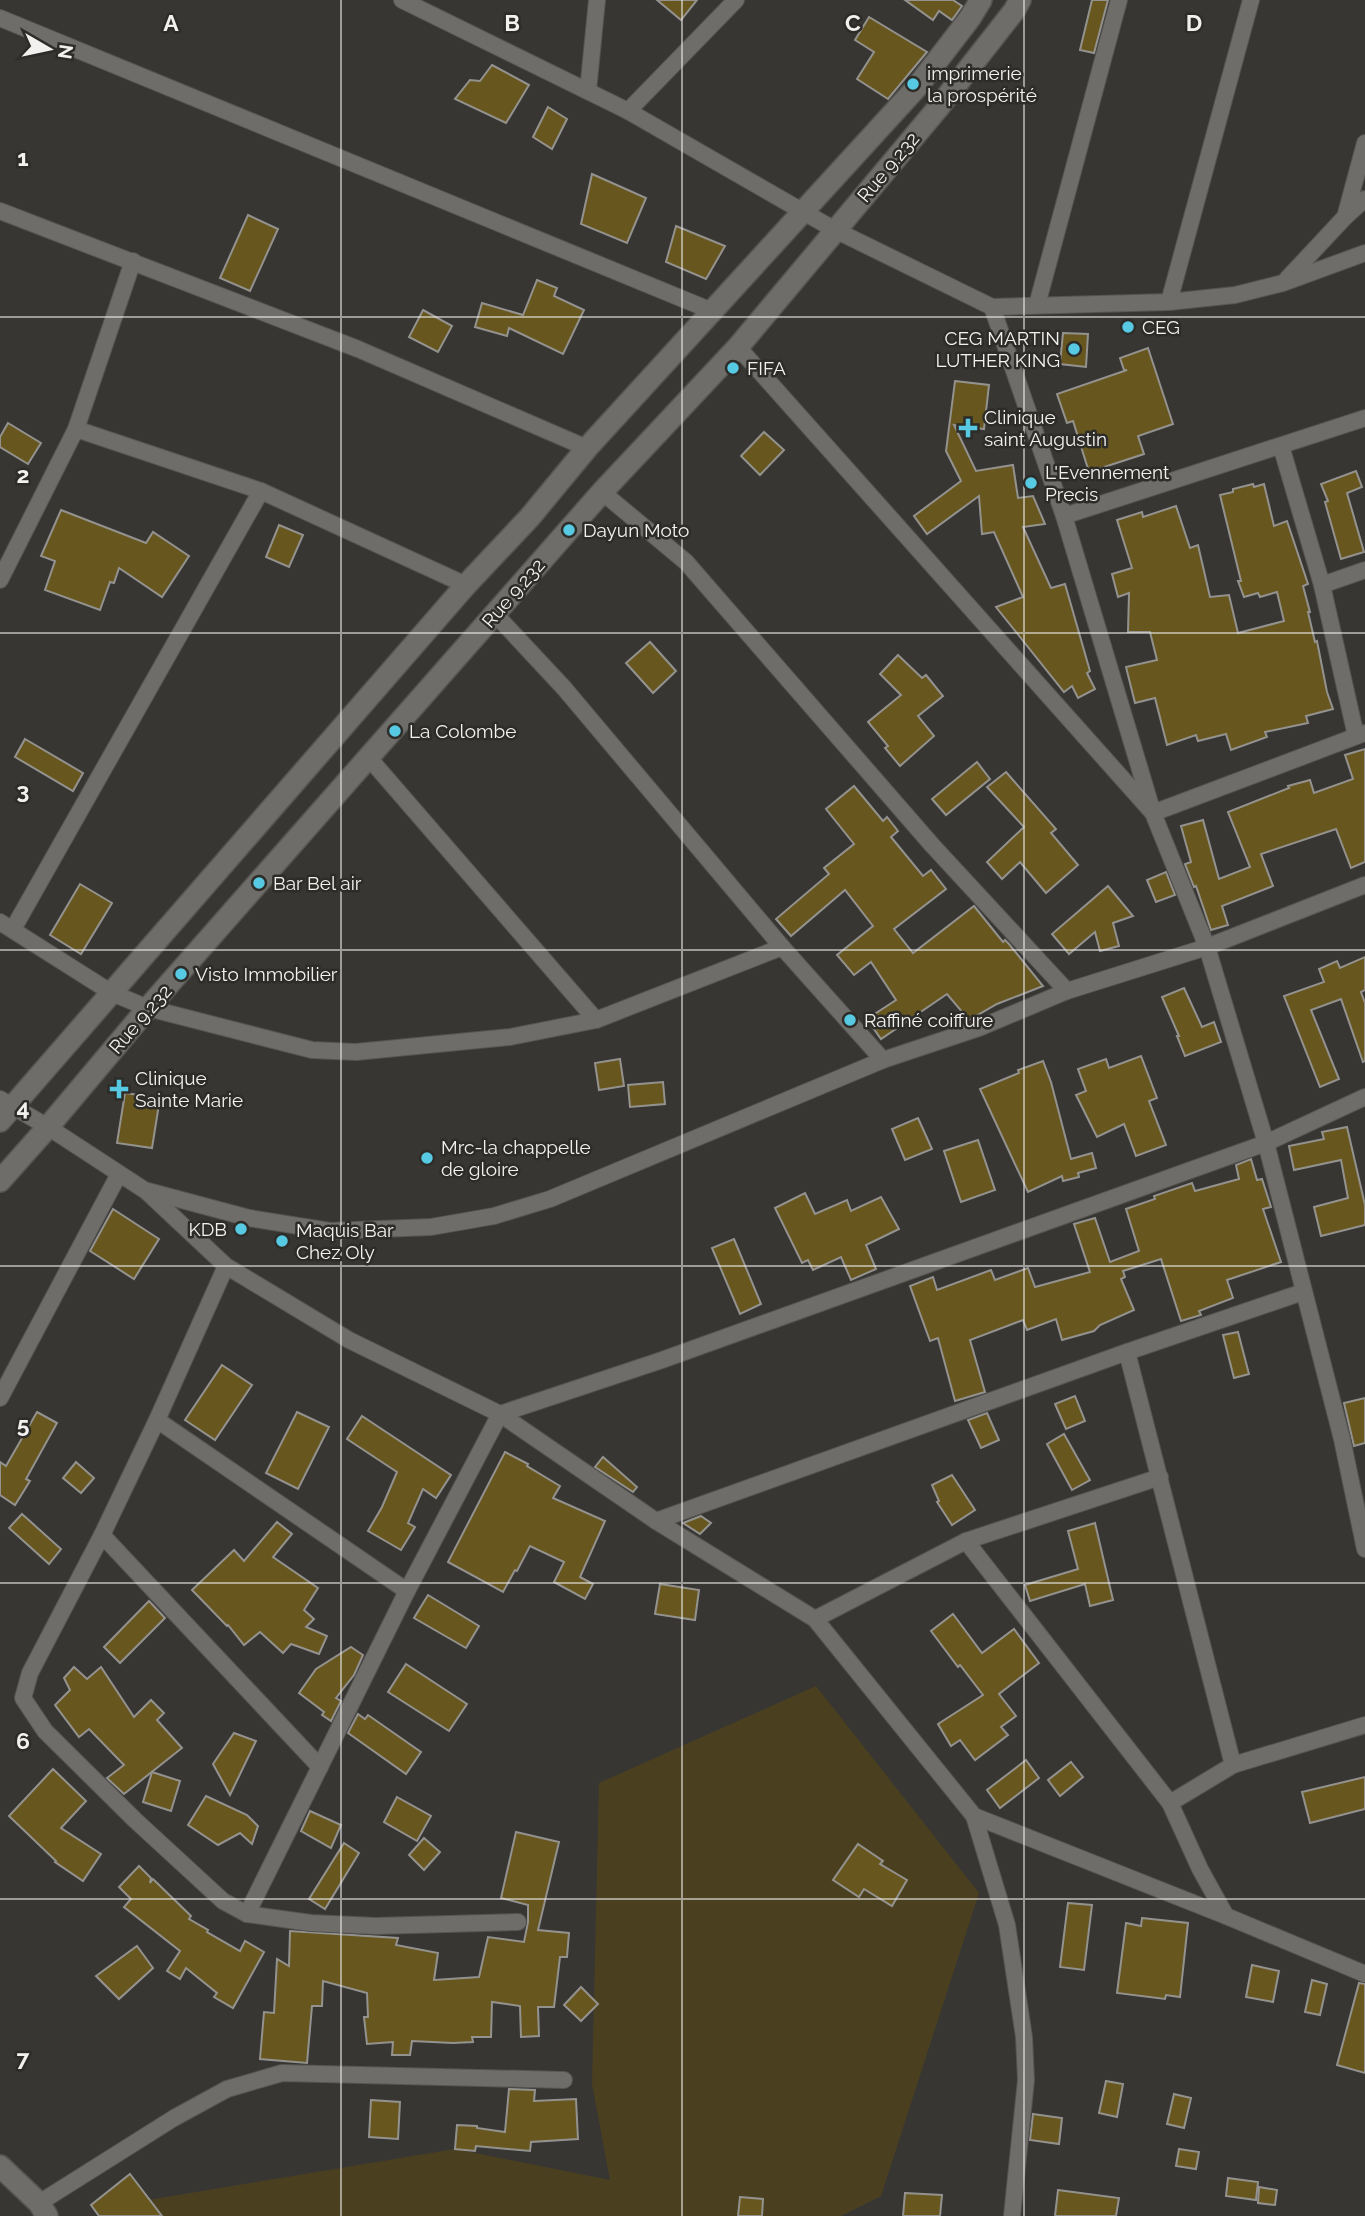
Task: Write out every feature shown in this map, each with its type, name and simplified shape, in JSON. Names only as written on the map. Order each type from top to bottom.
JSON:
[{"type":"street","points":[[402,0],[628,111],[835,230],[992,307],[1169,302],[1235,295],[1283,283],[1365,253]]},
{"type":"street","points":[[588,91],[597,0]]},
{"type":"street","points":[[628,111],[736,0]]},
{"type":"street","name":"Rue 9.232","points":[[4,1109],[112,993],[466,585],[530,517],[587,448],[917,87],[981,0]]},
{"type":"street","name":"Rue 9.232","points":[[0,1181],[602,492],[738,347],[938,108],[1020,0]]},
{"type":"street","points":[[1037,305],[1119,0]]},
{"type":"street","points":[[1169,302],[1251,0]]},
{"type":"street","points":[[0,18],[712,310]]},
{"type":"street","points":[[1345,217],[1365,143]]},
{"type":"street","points":[[1283,283],[1365,199]]},
{"type":"street","points":[[0,211],[358,349],[587,448]]},
{"type":"street","points":[[0,580],[76,429],[133,261]]},
{"type":"street","points":[[992,307],[1064,516],[1153,813],[1207,947],[1266,1143],[1342,1439],[1365,1549]]},
{"type":"street","points":[[738,347],[1153,813]]},
{"type":"street","points":[[1064,516],[1365,418]]},
{"type":"street","points":[[76,429],[261,491],[466,585]]},
{"type":"street","points":[[1153,813],[1360,735],[1322,585],[1281,446]]},
{"type":"street","points":[[261,491],[7,925],[112,993],[148,1009],[312,1050],[356,1052],[510,1037],[596,1020],[782,947]]},
{"type":"street","points":[[602,492],[687,562],[932,845],[1067,991]]},
{"type":"street","points":[[1322,585],[1365,570]]},
{"type":"street","points":[[495,614],[564,688],[782,947],[883,1060]]},
{"type":"street","points":[[369,758],[596,1020]]},
{"type":"street","points":[[146,1191],[249,1218],[330,1231],[430,1227],[494,1216],[550,1199],[883,1060],[979,1028],[1067,991],[1207,947],[1365,885]]},
{"type":"street","points":[[247,1914],[407,1591],[500,1414],[662,1360],[1266,1143],[1365,1097]]},
{"type":"street","points":[[4,1109],[48,1127],[146,1191],[226,1266],[349,1340],[500,1414],[656,1521],[815,1619],[974,1816],[1007,1925],[1024,2037],[1026,2080],[1012,2216]]},
{"type":"street","points":[[0,1398],[120,1174]]},
{"type":"street","points":[[226,1266],[102,1535],[30,1673],[23,1698],[45,1731],[135,1820],[223,1901],[247,1914],[311,1923],[376,1926],[518,1922]]},
{"type":"street","points":[[656,1521],[1303,1292]]},
{"type":"street","points":[[1127,1353],[1233,1765]]},
{"type":"street","points":[[157,1420],[407,1591]]},
{"type":"street","points":[[815,1619],[966,1541],[1160,1477]]},
{"type":"street","points":[[102,1535],[320,1767]]},
{"type":"street","points":[[966,1541],[1171,1803],[1200,1869],[1226,1916]]},
{"type":"street","points":[[1171,1803],[1233,1765],[1365,1724]]},
{"type":"street","points":[[974,1816],[1365,1974]]},
{"type":"street","points":[[0,2166],[43,2210],[174,2118],[227,2089],[282,2073],[564,2080]]},
{"type":"shaded area","points":[[816,1686],[979,1893],[881,2196],[841,2216],[126,2216],[124,2204],[455,2149],[610,2180],[592,2084],[599,1783]]},
{"type":"building","points":[[657,0],[697,0],[681,20]]},
{"type":"building","points":[[905,0],[953,0],[962,6],[952,20],[939,11],[933,20]]},
{"type":"building","points":[[1092,0],[1108,0],[1094,53],[1080,50]]},
{"type":"building","points":[[869,17],[927,52],[888,99],[857,79],[874,52],[855,40]]},
{"type":"building","points":[[492,65],[529,85],[506,123],[455,99],[470,80],[480,81]]},
{"type":"building","points":[[548,107],[567,119],[552,149],[533,137]]},
{"type":"building","points":[[592,174],[646,198],[627,243],[581,224]]},
{"type":"building","points":[[248,215],[278,229],[250,291],[220,278]]},
{"type":"building","points":[[676,226],[725,246],[706,279],[666,262]]},
{"type":"building","points":[[537,280],[557,288],[554,296],[584,310],[563,354],[509,328],[507,336],[475,327],[482,303],[523,315]]},
{"type":"building","points":[[423,310],[452,326],[438,352],[409,337]]},
{"type":"building","name":"CEG MARTIN LUTHER KING","points":[[1063,333],[1088,334],[1086,367],[1060,364]]},
{"type":"building","points":[[1148,348],[1173,424],[1138,436],[1144,454],[1089,472],[1073,421],[1067,423],[1057,394],[1127,370],[1124,370],[1120,358]]},
{"type":"building","points":[[955,381],[989,385],[984,429],[954,425],[976,471],[1013,465],[1018,498],[1033,496],[1045,524],[1023,527],[1051,588],[1065,584],[1090,671],[1087,673],[1095,689],[1078,698],[1072,686],[1064,692],[996,607],[1023,597],[994,532],[982,534],[979,496],[927,534],[914,516],[961,481],[946,451]]},
{"type":"building","points":[[8,423],[41,443],[28,464],[0,447],[0,437]]},
{"type":"building","points":[[764,432],[784,450],[760,475],[741,456]]},
{"type":"building","points":[[1356,471],[1362,487],[1347,493],[1364,552],[1341,559],[1325,502],[1328,501],[1321,484]]},
{"type":"building","points":[[1253,484],[1254,487],[1264,484],[1274,526],[1287,521],[1308,584],[1303,586],[1308,612],[1333,709],[1306,716],[1308,723],[1265,732],[1267,737],[1231,750],[1226,734],[1198,741],[1196,735],[1167,745],[1155,698],[1135,703],[1126,667],[1157,660],[1150,632],[1128,632],[1129,593],[1118,597],[1112,574],[1132,568],[1117,520],[1142,512],[1143,517],[1176,506],[1190,548],[1198,545],[1210,597],[1229,595],[1238,633],[1284,621],[1277,592],[1260,597],[1258,593],[1244,597],[1238,581],[1241,581],[1220,495]]},
{"type":"building","points":[[61,510],[146,543],[153,532],[189,556],[162,597],[119,568],[114,583],[110,582],[100,610],[45,590],[55,561],[41,556]]},
{"type":"building","points":[[279,525],[303,535],[289,567],[266,557]]},
{"type":"building","points":[[650,642],[676,671],[653,693],[626,663]]},
{"type":"building","points":[[898,655],[922,678],[926,675],[943,696],[918,716],[934,736],[900,766],[868,722],[901,695],[880,674]]},
{"type":"building","points":[[25,739],[83,773],[73,791],[15,757]]},
{"type":"building","points":[[1365,749],[1365,862],[1351,868],[1336,829],[1261,854],[1273,886],[1222,906],[1228,925],[1211,930],[1196,886],[1194,887],[1185,864],[1191,862],[1181,826],[1203,820],[1219,879],[1250,867],[1228,812],[1289,788],[1288,786],[1310,780],[1314,793],[1353,779],[1345,755]]},
{"type":"building","points":[[977,762],[990,779],[946,815],[932,799]]},
{"type":"building","points":[[1006,772],[1056,829],[1051,833],[1078,865],[1046,893],[1020,862],[1002,879],[987,862],[1024,827],[987,787]]},
{"type":"building","points":[[854,786],[883,821],[887,817],[898,831],[891,837],[923,876],[931,870],[946,889],[894,929],[913,953],[974,906],[1043,986],[997,1004],[969,1020],[947,994],[881,1039],[867,1019],[896,1000],[871,962],[854,975],[837,955],[873,926],[845,890],[791,936],[776,919],[829,874],[824,868],[854,844],[826,809]]},
{"type":"building","points":[[1166,872],[1175,895],[1156,902],[1147,880]]},
{"type":"building","points":[[80,884],[112,903],[81,954],[50,935]]},
{"type":"building","points":[[1108,886],[1133,916],[1113,923],[1119,946],[1100,951],[1095,932],[1069,954],[1052,934]]},
{"type":"building","points":[[1365,957],[1365,990],[1361,992],[1365,1003],[1365,1061],[1363,1062],[1341,999],[1311,1010],[1339,1079],[1320,1087],[1284,996],[1324,982],[1319,969],[1337,961],[1340,968]]},
{"type":"building","points":[[1184,988],[1202,1027],[1214,1022],[1221,1042],[1185,1056],[1162,997]]},
{"type":"building","points":[[1141,1056],[1157,1098],[1149,1101],[1166,1145],[1136,1156],[1124,1124],[1097,1137],[1076,1095],[1086,1091],[1078,1069],[1106,1059],[1109,1068]]},
{"type":"building","points":[[620,1059],[624,1086],[599,1090],[595,1063]]},
{"type":"building","points":[[1043,1061],[1071,1159],[1092,1153],[1096,1168],[1078,1173],[1079,1177],[1063,1181],[1062,1176],[1028,1192],[980,1089]]},
{"type":"building","points":[[663,1082],[665,1104],[630,1107],[628,1085]]},
{"type":"building","points":[[125,1093],[160,1098],[152,1148],[117,1143]]},
{"type":"building","points":[[918,1118],[932,1149],[905,1160],[892,1129]]},
{"type":"building","points":[[1347,1127],[1365,1205],[1365,1225],[1321,1236],[1314,1207],[1348,1198],[1341,1160],[1294,1170],[1289,1146],[1324,1139],[1322,1132]]},
{"type":"building","points":[[978,1140],[995,1190],[961,1202],[944,1151]]},
{"type":"building","points":[[1251,1159],[1257,1180],[1262,1179],[1271,1207],[1263,1209],[1281,1262],[1227,1280],[1233,1298],[1199,1311],[1201,1315],[1181,1321],[1161,1259],[1123,1271],[1125,1277],[1121,1279],[1134,1310],[1100,1325],[1094,1331],[1062,1340],[1056,1319],[1027,1330],[1023,1320],[970,1340],[985,1392],[955,1401],[938,1338],[930,1341],[910,1286],[933,1277],[937,1290],[991,1270],[995,1280],[1028,1268],[1035,1287],[1090,1272],[1074,1224],[1095,1218],[1110,1262],[1139,1251],[1126,1209],[1192,1183],[1195,1191],[1239,1179],[1236,1165]]},
{"type":"building","points":[[805,1193],[815,1214],[847,1200],[851,1211],[881,1197],[899,1229],[866,1245],[876,1269],[851,1280],[841,1257],[813,1270],[808,1260],[802,1263],[775,1208]]},
{"type":"building","points":[[113,1209],[159,1239],[134,1279],[90,1251]]},
{"type":"building","points":[[734,1239],[761,1304],[740,1314],[712,1248]]},
{"type":"building","points":[[1238,1332],[1249,1374],[1234,1378],[1223,1335]]},
{"type":"building","points":[[222,1365],[252,1385],[215,1440],[185,1420]]},
{"type":"building","points":[[1075,1396],[1085,1421],[1066,1429],[1055,1404]]},
{"type":"building","points":[[1365,1398],[1365,1443],[1354,1446],[1344,1403]]},
{"type":"building","points":[[37,1412],[57,1423],[26,1479],[30,1481],[15,1505],[0,1495],[0,1462],[6,1466]]},
{"type":"building","points":[[297,1412],[329,1427],[298,1489],[266,1473]]},
{"type":"building","points":[[987,1413],[999,1440],[981,1448],[968,1420]]},
{"type":"building","points":[[362,1416],[451,1475],[436,1498],[423,1489],[408,1523],[415,1527],[401,1550],[368,1531],[397,1472],[347,1439]]},
{"type":"building","points":[[1064,1434],[1090,1480],[1072,1490],[1047,1444]]},
{"type":"building","points":[[505,1452],[560,1486],[553,1498],[605,1521],[580,1577],[593,1584],[585,1599],[554,1582],[564,1562],[530,1546],[503,1592],[448,1562]]},
{"type":"building","points":[[603,1457],[637,1487],[633,1492],[595,1467]]},
{"type":"building","points":[[76,1462],[94,1478],[81,1493],[63,1478]]},
{"type":"building","points":[[952,1475],[975,1510],[952,1525],[937,1502],[939,1501],[932,1485]]},
{"type":"building","points":[[22,1514],[61,1549],[49,1564],[9,1528]]},
{"type":"building","points":[[701,1516],[711,1523],[700,1534],[683,1523]]},
{"type":"building","points":[[277,1522],[292,1534],[273,1557],[318,1588],[304,1610],[314,1619],[306,1627],[327,1636],[319,1654],[291,1644],[283,1653],[260,1632],[244,1645],[228,1625],[192,1590],[234,1550],[244,1561]]},
{"type":"building","points":[[1095,1523],[1113,1600],[1090,1606],[1085,1584],[1030,1601],[1025,1585],[1078,1569],[1068,1531]]},
{"type":"building","points":[[660,1584],[699,1590],[695,1620],[655,1614]]},
{"type":"building","points":[[428,1595],[479,1626],[466,1648],[414,1618]]},
{"type":"building","points":[[149,1601],[165,1618],[120,1663],[104,1647]]},
{"type":"building","points":[[953,1614],[982,1653],[1014,1629],[1039,1663],[999,1694],[1016,1716],[1001,1727],[1008,1735],[975,1760],[960,1740],[951,1746],[938,1724],[983,1695],[931,1631]]},
{"type":"building","points":[[351,1647],[363,1655],[354,1675],[336,1698],[341,1701],[331,1721],[322,1715],[324,1712],[299,1693],[316,1669]]},
{"type":"building","points":[[406,1664],[467,1704],[449,1731],[388,1692]]},
{"type":"building","points":[[74,1667],[87,1679],[101,1667],[134,1717],[151,1700],[164,1713],[157,1720],[182,1748],[124,1794],[107,1778],[124,1765],[89,1729],[79,1737],[55,1705],[70,1690],[64,1678]]},
{"type":"building","points":[[358,1714],[365,1719],[368,1715],[421,1752],[406,1774],[348,1733]]},
{"type":"building","points":[[234,1733],[256,1741],[230,1795],[213,1764]]},
{"type":"building","points":[[1026,1760],[1039,1778],[1000,1808],[987,1790]]},
{"type":"building","points":[[1071,1762],[1083,1777],[1060,1796],[1048,1780]]},
{"type":"building","points":[[53,1769],[86,1801],[61,1828],[101,1854],[83,1881],[55,1862],[9,1816]]},
{"type":"building","points":[[152,1772],[180,1781],[171,1811],[143,1802]]},
{"type":"building","points":[[1365,1777],[1365,1809],[1310,1823],[1302,1792]]},
{"type":"building","points":[[206,1796],[247,1815],[258,1826],[252,1844],[240,1833],[218,1845],[188,1825]]},
{"type":"building","points":[[397,1797],[431,1816],[417,1841],[384,1822]]},
{"type":"building","points":[[310,1811],[341,1825],[331,1848],[301,1831]]},
{"type":"building","points":[[516,1832],[559,1842],[538,1930],[569,1933],[567,1957],[560,1957],[554,2007],[538,2007],[539,2036],[521,2037],[520,2006],[492,2002],[491,2037],[472,2037],[473,2042],[412,2041],[410,2055],[392,2055],[393,2042],[367,2044],[364,2017],[368,2017],[367,1993],[323,1981],[322,2006],[312,2006],[307,2063],[260,2059],[264,2012],[274,2013],[277,1959],[289,1966],[290,1931],[398,1938],[396,1945],[438,1953],[434,1980],[479,1977],[488,1937],[524,1942],[528,1905],[501,1898]]},
{"type":"building","points":[[424,1838],[440,1852],[424,1870],[409,1855]]},
{"type":"building","points":[[344,1843],[359,1853],[325,1909],[309,1899]]},
{"type":"building","points":[[858,1844],[883,1861],[880,1864],[907,1880],[892,1906],[864,1889],[859,1897],[833,1880]]},
{"type":"building","points":[[139,1866],[151,1878],[150,1883],[153,1879],[191,1916],[189,1919],[208,1930],[207,1932],[240,1951],[245,1941],[264,1952],[233,2008],[214,1997],[217,1993],[186,1968],[180,1979],[167,1971],[180,1951],[124,1907],[131,1899],[119,1887]]},
{"type":"building","points":[[1068,1903],[1092,1905],[1084,1970],[1060,1967]]},
{"type":"building","points":[[1142,1918],[1188,1923],[1180,1997],[1166,1995],[1165,1999],[1117,1993],[1126,1923],[1141,1926]]},
{"type":"building","points":[[137,1946],[153,1968],[119,1999],[96,1976]]},
{"type":"building","points":[[1252,1965],[1279,1971],[1273,2002],[1246,1997]]},
{"type":"building","points":[[1312,1980],[1327,1984],[1320,2015],[1305,2012]]},
{"type":"building","points":[[1359,1983],[1365,1984],[1365,2073],[1337,2065]]},
{"type":"building","points":[[581,1987],[598,2004],[581,2021],[564,2005]]},
{"type":"building","points":[[1106,2081],[1123,2084],[1117,2117],[1099,2113]]},
{"type":"building","points":[[509,2089],[535,2090],[534,2101],[576,2099],[578,2139],[531,2142],[530,2151],[476,2146],[475,2151],[455,2149],[457,2125],[505,2132]]},
{"type":"building","points":[[1174,2094],[1191,2098],[1184,2128],[1167,2124]]},
{"type":"building","points":[[371,2100],[400,2102],[398,2139],[369,2137]]},
{"type":"building","points":[[1033,2114],[1062,2118],[1059,2144],[1030,2140]]},
{"type":"building","points":[[1179,2149],[1199,2152],[1196,2169],[1176,2166]]},
{"type":"building","points":[[130,2174],[162,2216],[99,2216],[91,2205]]},
{"type":"building","points":[[1228,2178],[1258,2182],[1256,2200],[1226,2196]]},
{"type":"building","points":[[1259,2187],[1277,2190],[1275,2205],[1258,2203]]},
{"type":"building","points":[[1058,2190],[1119,2198],[1116,2216],[1055,2216]]},
{"type":"building","points":[[905,2193],[942,2195],[940,2216],[903,2216]]},
{"type":"building","points":[[740,2197],[763,2199],[762,2216],[738,2216]]},
{"type":"place","name":"imprimerie la prospérité","points":[[913,84]]},
{"type":"place","name":"CEG","points":[[1128,327]]},
{"type":"place","name":"CEG MARTIN LUTHER KING","points":[[1074,349]]},
{"type":"place","name":"FIFA","points":[[733,368]]},
{"type":"place","name":"Clinique saint Augustin","points":[[968,428]]},
{"type":"place","name":"L'Evennement Precis","points":[[1031,483]]},
{"type":"place","name":"Dayun Moto","points":[[569,530]]},
{"type":"place","name":"La Colombe","points":[[395,731]]},
{"type":"place","name":"Bar Bel air","points":[[259,883]]},
{"type":"place","name":"Visto Immobilier","points":[[181,974]]},
{"type":"place","name":"Raffiné coiffure","points":[[850,1020]]},
{"type":"place","name":"Clinique Sainte Marie","points":[[119,1089]]},
{"type":"place","name":"Mrc-la chappelle de gloire","points":[[427,1158]]},
{"type":"place","name":"KDB","points":[[241,1229]]},
{"type":"place","name":"Maquis Bar Chez Oly","points":[[282,1241]]}]
